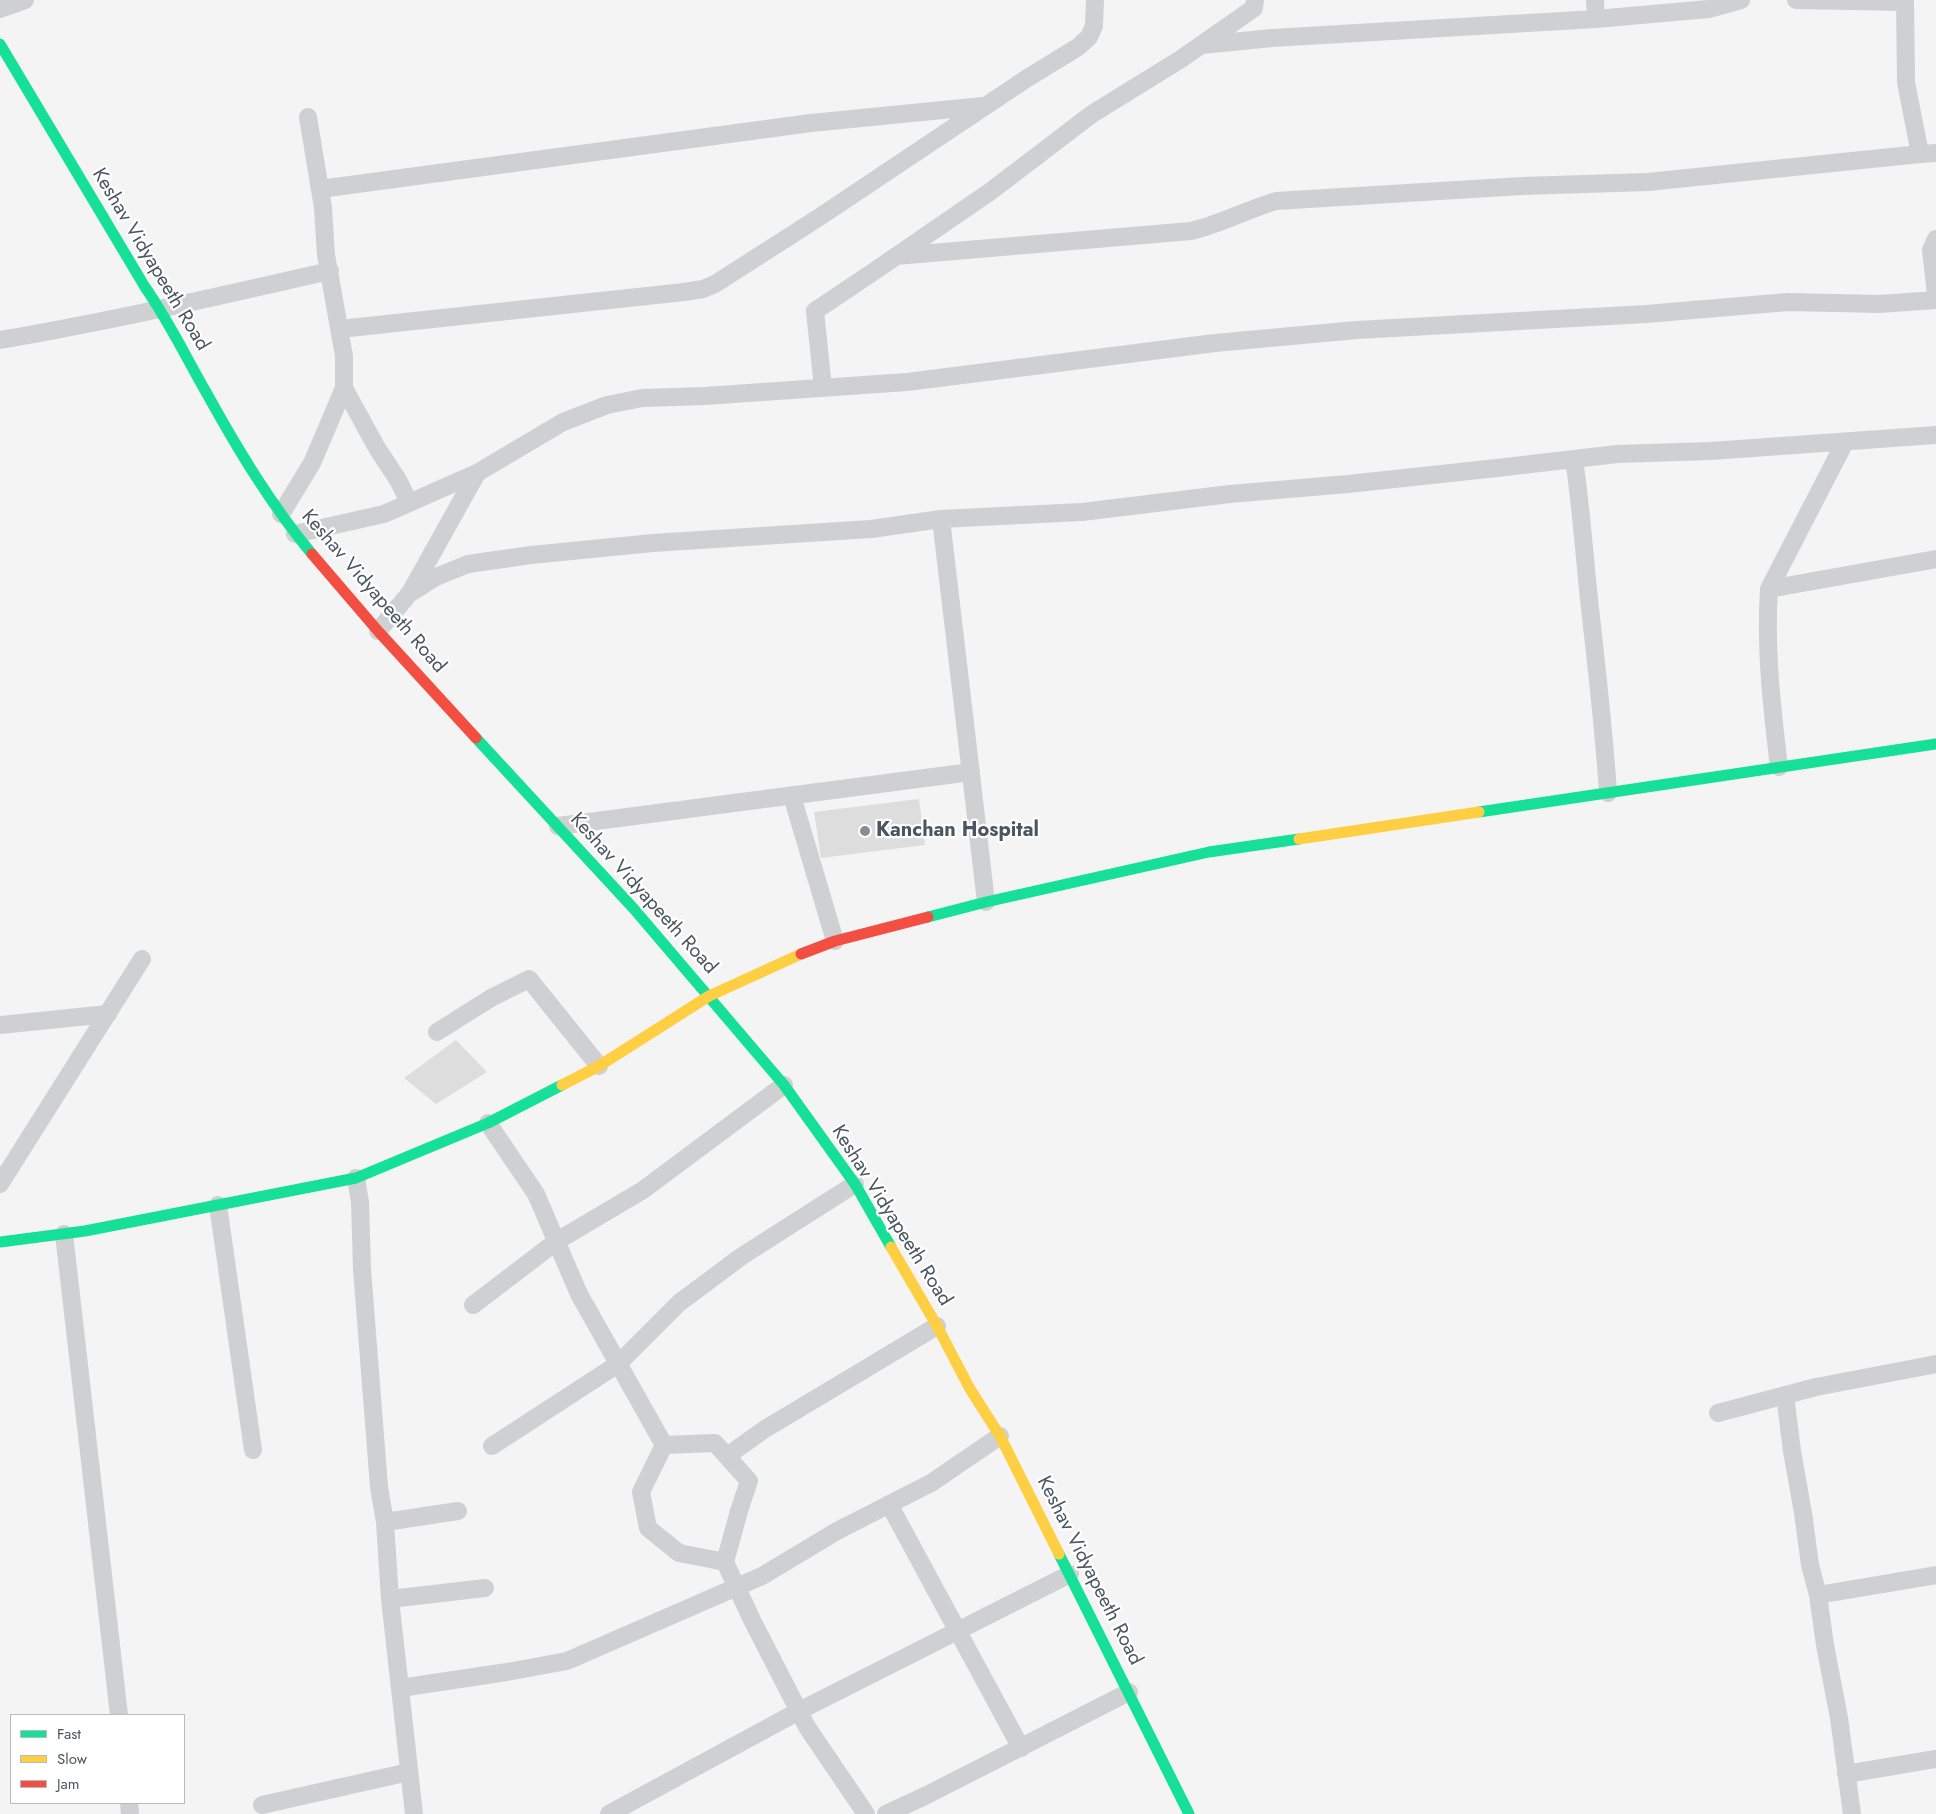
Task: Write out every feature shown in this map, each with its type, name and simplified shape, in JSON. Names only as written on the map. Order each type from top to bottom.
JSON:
[{"type":"street","points":[[0,9],[25,0]]},
{"type":"street","points":[[340,329],[704,289],[715,284],[810,223],[1078,47],[1089,37],[1094,26],[1095,0]]},
{"type":"street","points":[[823,388],[815,310],[991,191],[1092,114],[1201,45],[1254,8],[1256,0]]},
{"type":"street","points":[[1595,0],[1596,19]]},
{"type":"street","points":[[1201,45],[1272,38],[1596,19],[1709,9],[1742,0]]},
{"type":"street","points":[[896,256],[1191,231],[1214,226],[1252,209],[1276,202],[1522,186],[1648,182],[1928,154],[1906,82],[1905,1],[1796,0]]},
{"type":"street","name":"Keshav Vidyapeeth Road","points":[[0,44],[145,287],[161,310],[206,394],[295,534],[378,631],[558,826],[709,996],[784,1085],[855,1184],[937,1326],[970,1388],[1000,1436],[1189,1814]]},
{"type":"street","points":[[320,189],[818,122],[986,106]]},
{"type":"street","points":[[281,514],[312,464],[344,388],[344,356],[326,255],[320,189],[308,117]]},
{"type":"street","points":[[1936,239],[1931,250],[1936,296]]},
{"type":"street","points":[[0,340],[161,310],[330,271]]},
{"type":"street","points":[[295,534],[384,514],[477,473],[563,422],[607,405],[642,398],[704,396],[907,382],[1215,343],[1357,330],[1646,314],[1788,302],[1880,304],[1936,300]]},
{"type":"street","points":[[344,388],[409,502]]},
{"type":"street","points":[[409,594],[436,577],[468,564],[531,555],[654,542],[871,529],[941,519],[1082,512],[1230,494],[1358,483],[1617,454],[1711,450],[1936,435]]},
{"type":"street","points":[[1779,768],[1768,669],[1767,617],[1769,589],[1845,442]]},
{"type":"street","points":[[1574,459],[1604,735],[1608,793]]},
{"type":"street","points":[[378,631],[409,594],[477,473]]},
{"type":"street","points":[[941,519],[986,902]]},
{"type":"street","points":[[1769,589],[1936,559]]},
{"type":"street","points":[[0,1242],[64,1234],[356,1178],[488,1123],[599,1066],[709,996],[818,946],[986,902],[1209,852],[1936,744]]},
{"type":"street","points":[[558,826],[971,772]]},
{"type":"street","points":[[792,796],[835,942]]},
{"type":"street","points":[[0,1184],[142,959]]},
{"type":"street","points":[[437,1032],[491,998],[530,979],[599,1066]]},
{"type":"street","points":[[0,1024],[108,1014]]},
{"type":"street","points":[[473,1305],[558,1241],[643,1190],[784,1085]]},
{"type":"street","points":[[488,1123],[536,1194],[558,1241],[579,1294],[664,1445]]},
{"type":"street","points":[[356,1178],[360,1202],[362,1269],[379,1487],[385,1522],[390,1599],[414,1814]]},
{"type":"street","points":[[492,1446],[618,1364],[678,1303],[742,1256],[855,1184]]},
{"type":"street","points":[[218,1205],[252,1450]]},
{"type":"street","points":[[64,1234],[119,1714]]},
{"type":"street","points":[[727,1456],[765,1429],[937,1326]]},
{"type":"street","points":[[1718,1413],[1816,1386],[1936,1364]]},
{"type":"street","points":[[1785,1395],[1810,1565],[1818,1595],[1852,1814]]},
{"type":"street","points":[[400,1688],[567,1661],[762,1576],[837,1531],[931,1483],[1000,1436]]},
{"type":"street","points":[[664,1445],[715,1443],[749,1481],[725,1562],[807,1728],[866,1814]]},
{"type":"street","points":[[664,1445],[641,1492],[648,1528],[679,1552],[725,1562]]},
{"type":"street","points":[[889,1504],[1021,1748]]},
{"type":"street","points":[[385,1522],[458,1511]]},
{"type":"street","points":[[609,1814],[798,1711],[1070,1574]]},
{"type":"street","points":[[1818,1595],[1936,1575]]},
{"type":"street","points":[[390,1599],[485,1588]]},
{"type":"street","points":[[886,1814],[926,1796],[1129,1692]]},
{"type":"street","points":[[1846,1774],[1936,1759]]},
{"type":"street","points":[[262,1805],[409,1772]]},
{"type":"building","points":[[919,799],[925,845],[821,858],[814,812]]},
{"type":"building","points":[[456,1040],[487,1072],[436,1104],[404,1078]]},
{"type":"traffic: fast","points":[[0,44],[177,339],[242,455],[282,516],[312,554]]},
{"type":"traffic: fast","points":[[476,738],[634,909],[784,1085],[855,1184],[891,1247]]},
{"type":"traffic: fast","points":[[1479,812],[1936,744]]},
{"type":"traffic: fast","points":[[928,917],[986,902],[1209,852],[1299,839]]},
{"type":"traffic: fast","points":[[0,1242],[85,1231],[356,1178],[488,1123],[562,1085]]},
{"type":"traffic: fast","points":[[1059,1554],[1189,1814]]},
{"type":"traffic: slow","points":[[1299,839],[1479,812]]},
{"type":"traffic: slow","points":[[562,1085],[599,1066],[709,996],[801,954]]},
{"type":"traffic: slow","points":[[891,1247],[937,1326],[970,1389],[1000,1436],[1059,1554]]},
{"type":"traffic: jam","points":[[312,554],[378,631],[476,738]]},
{"type":"traffic: jam","points":[[801,954],[835,941],[928,917]]},
{"type":"place","name":"Kanchan Hospital","points":[[865,831]]}]
